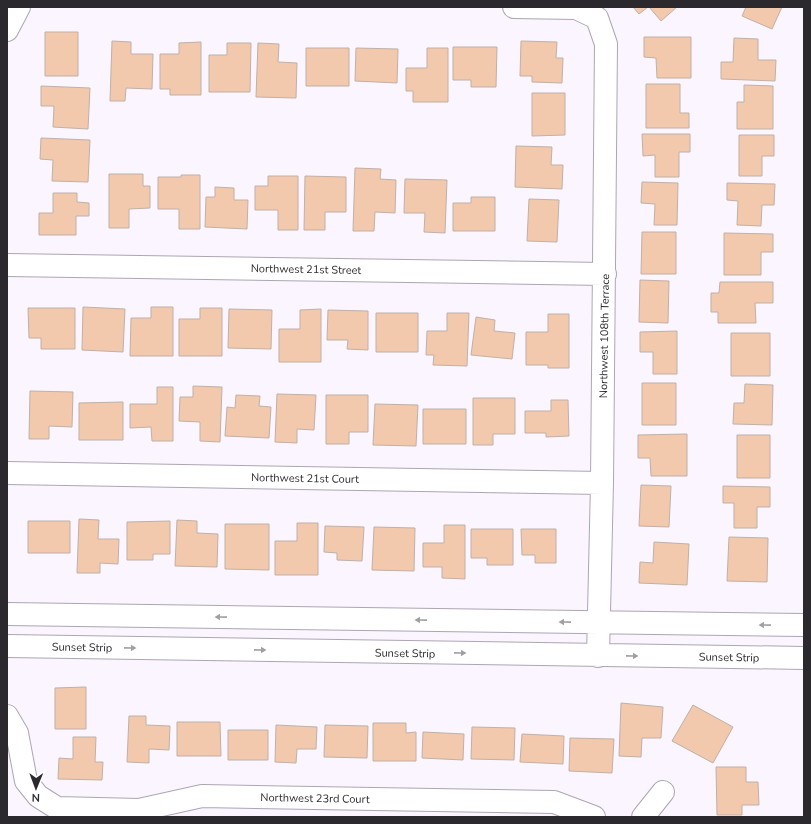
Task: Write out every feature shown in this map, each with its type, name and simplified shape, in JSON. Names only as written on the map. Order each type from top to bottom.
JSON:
[{"type":"street","points":[[7,30],[18,7]]},
{"type":"street","name":"Northwest 108th Terrace","points":[[514,7],[576,8],[597,18],[606,44],[605,274],[598,656]]},
{"type":"street","name":"Northwest 21st Street","points":[[7,265],[605,274]]},
{"type":"street","name":"Northwest 21st Court","points":[[7,473],[602,483]]},
{"type":"street","points":[[7,614],[804,625]]},
{"type":"street","name":"Sunset Strip","points":[[7,646],[804,658]]},
{"type":"street","name":"Northwest 23rd Court","points":[[7,716],[17,734],[26,781],[38,796],[57,808],[139,810],[202,796],[554,802],[594,817]]},
{"type":"street","points":[[643,817],[663,792]]},
{"type":"building","points":[[633,7],[648,7],[639,14]]},
{"type":"building","points":[[649,7],[677,7],[661,21]]},
{"type":"building","points":[[746,7],[782,7],[772,29],[742,16]]},
{"type":"building","points":[[45,32],[78,32],[78,76],[45,76]]},
{"type":"building","points":[[644,37],[691,37],[691,78],[657,78],[656,58],[644,57]]},
{"type":"building","points":[[734,38],[758,39],[758,60],[776,60],[775,81],[721,79],[721,62],[733,62]]},
{"type":"building","points":[[112,41],[131,42],[131,54],[153,54],[152,89],[126,88],[125,101],[110,101]]},
{"type":"building","points":[[521,41],[557,42],[556,58],[563,58],[562,83],[532,82],[532,76],[520,76]]},
{"type":"building","points":[[201,42],[201,95],[170,95],[170,89],[160,89],[160,54],[179,54],[179,43]]},
{"type":"building","points":[[227,43],[251,43],[250,92],[209,92],[209,55],[227,55]]},
{"type":"building","points":[[258,43],[279,44],[278,62],[297,63],[296,98],[256,97]]},
{"type":"building","points":[[453,47],[497,47],[496,87],[471,87],[471,80],[453,80]]},
{"type":"building","points":[[306,48],[349,48],[349,86],[306,86]]},
{"type":"building","points":[[356,48],[398,49],[397,83],[355,81]]},
{"type":"building","points":[[427,48],[448,48],[448,102],[413,102],[413,91],[406,91],[406,68],[427,68]]},
{"type":"building","points":[[646,84],[680,84],[680,113],[689,113],[689,128],[646,128]]},
{"type":"building","points":[[744,85],[773,86],[773,129],[737,129],[737,102],[744,102]]},
{"type":"building","points":[[41,86],[90,88],[88,129],[53,127],[54,106],[41,106]]},
{"type":"building","points":[[532,93],[565,93],[565,135],[532,136]]},
{"type":"building","points":[[642,134],[690,134],[690,152],[679,152],[679,177],[655,177],[655,155],[643,156]]},
{"type":"building","points":[[739,135],[774,135],[774,156],[762,156],[762,176],[739,176]]},
{"type":"building","points":[[41,138],[90,140],[88,182],[52,181],[53,160],[40,159]]},
{"type":"building","points":[[516,146],[552,147],[551,165],[563,165],[562,189],[515,187]]},
{"type":"building","points":[[355,168],[381,169],[380,179],[396,180],[395,213],[375,212],[374,231],[353,231]]},
{"type":"building","points":[[109,174],[143,174],[143,186],[150,186],[150,208],[129,209],[129,228],[109,228]]},
{"type":"building","points":[[181,175],[200,175],[200,229],[179,229],[179,209],[158,209],[158,177],[181,177]]},
{"type":"building","points":[[268,176],[298,176],[298,230],[278,230],[278,210],[255,210],[255,186],[268,186]]},
{"type":"building","points":[[305,176],[346,177],[346,212],[325,212],[325,230],[304,230]]},
{"type":"building","points":[[405,179],[447,180],[445,233],[424,232],[425,213],[404,213]]},
{"type":"building","points":[[642,182],[678,183],[677,225],[654,225],[655,204],[641,203]]},
{"type":"building","points":[[727,183],[775,184],[774,205],[762,205],[761,226],[737,225],[738,201],[727,200]]},
{"type":"building","points":[[215,187],[234,188],[234,200],[248,200],[247,229],[205,227],[206,197],[215,197]]},
{"type":"building","points":[[53,193],[77,193],[77,202],[89,203],[89,216],[76,216],[76,235],[39,235],[39,213],[53,213]]},
{"type":"building","points":[[471,197],[495,197],[495,231],[453,231],[453,203],[471,203]]},
{"type":"building","points":[[529,199],[559,200],[557,242],[527,241]]},
{"type":"building","points":[[642,232],[676,232],[676,274],[641,274]]},
{"type":"building","points":[[724,233],[773,234],[773,252],[761,252],[761,275],[724,275]]},
{"type":"building","points":[[640,280],[669,281],[668,323],[639,322]]},
{"type":"building","points":[[720,282],[773,282],[773,303],[755,303],[756,323],[718,323],[718,312],[711,312],[711,293],[719,293]]},
{"type":"building","points":[[83,307],[125,309],[123,352],[82,350]]},
{"type":"building","points":[[151,307],[173,307],[173,356],[130,356],[131,318],[151,318]]},
{"type":"building","points":[[28,308],[75,308],[75,349],[41,349],[41,338],[29,338]]},
{"type":"building","points":[[200,308],[222,308],[222,356],[179,356],[179,319],[200,319]]},
{"type":"building","points":[[229,309],[272,310],[271,349],[228,348]]},
{"type":"building","points":[[321,309],[321,362],[279,362],[279,329],[300,329],[300,310]]},
{"type":"building","points":[[328,310],[368,311],[368,350],[347,349],[348,340],[327,340]]},
{"type":"building","points":[[376,313],[418,313],[418,352],[376,352]]},
{"type":"building","points":[[447,313],[469,313],[467,366],[433,365],[434,355],[426,355],[427,331],[447,331]]},
{"type":"building","points":[[548,314],[569,314],[569,368],[548,368],[548,365],[526,365],[526,332],[548,332]]},
{"type":"building","points":[[476,317],[495,320],[494,331],[515,333],[512,359],[471,355]]},
{"type":"building","points":[[677,331],[677,374],[653,374],[653,352],[640,352],[640,332]]},
{"type":"building","points":[[731,333],[770,333],[770,376],[731,376]]},
{"type":"building","points":[[642,383],[676,383],[676,425],[642,425]]},
{"type":"building","points":[[745,384],[773,385],[772,425],[733,424],[734,403],[744,403]]},
{"type":"building","points":[[193,386],[222,387],[220,442],[200,441],[200,422],[179,421],[180,397],[193,397]]},
{"type":"building","points":[[157,387],[173,387],[173,441],[152,441],[151,427],[130,428],[130,404],[157,404]]},
{"type":"building","points":[[30,391],[73,392],[72,427],[49,426],[49,439],[29,439]]},
{"type":"building","points":[[277,394],[316,395],[314,430],[297,429],[297,443],[275,442]]},
{"type":"building","points":[[236,395],[260,396],[259,406],[271,407],[269,438],[225,436],[227,407],[235,408]]},
{"type":"building","points":[[326,395],[368,395],[368,432],[349,432],[349,444],[326,444]]},
{"type":"building","points":[[473,398],[515,398],[515,434],[493,434],[493,445],[473,445]]},
{"type":"building","points":[[551,400],[568,400],[569,436],[546,437],[546,433],[525,433],[525,411],[551,411]]},
{"type":"building","points":[[123,402],[123,440],[79,440],[79,403]]},
{"type":"building","points":[[375,404],[418,405],[416,446],[373,445]]},
{"type":"building","points":[[423,409],[466,409],[466,444],[423,444]]},
{"type":"building","points":[[687,434],[687,476],[651,476],[650,458],[638,458],[638,435]]},
{"type":"building","points":[[737,435],[770,435],[770,478],[737,478]]},
{"type":"building","points":[[641,485],[671,486],[669,527],[639,526]]},
{"type":"building","points":[[723,486],[770,487],[770,507],[757,507],[757,528],[734,528],[734,503],[723,503]]},
{"type":"building","points":[[79,519],[99,520],[98,539],[119,539],[118,564],[100,563],[100,573],[77,573]]},
{"type":"building","points":[[177,520],[197,521],[197,533],[218,534],[217,567],[175,566]]},
{"type":"building","points":[[28,521],[70,521],[70,553],[28,553]]},
{"type":"building","points":[[170,521],[170,554],[153,554],[153,560],[127,560],[127,522]]},
{"type":"building","points":[[297,523],[318,523],[318,575],[275,575],[275,541],[297,541]]},
{"type":"building","points":[[225,524],[269,524],[269,570],[225,569]]},
{"type":"building","points":[[444,525],[465,525],[465,579],[442,578],[442,567],[423,567],[423,543],[444,543]]},
{"type":"building","points":[[325,526],[364,527],[362,561],[337,560],[337,553],[324,552]]},
{"type":"building","points":[[374,527],[415,528],[414,571],[372,570]]},
{"type":"building","points":[[471,529],[513,529],[513,565],[487,565],[487,558],[471,558]]},
{"type":"building","points":[[521,529],[556,529],[556,563],[535,563],[535,555],[522,555]]},
{"type":"building","points":[[729,537],[768,538],[767,582],[727,581]]},
{"type":"building","points":[[654,542],[689,544],[687,585],[639,583],[640,562],[653,563]]},
{"type":"building","points":[[86,687],[86,729],[55,729],[55,688]]},
{"type":"building","points":[[621,703],[663,707],[661,738],[642,738],[641,757],[619,756]]},
{"type":"building","points":[[693,705],[733,727],[713,763],[672,741]]},
{"type":"building","points":[[129,716],[146,716],[146,725],[170,726],[169,750],[149,749],[149,763],[127,762]]},
{"type":"building","points":[[177,722],[220,722],[221,756],[177,756]]},
{"type":"building","points":[[373,723],[406,723],[406,733],[416,732],[416,761],[373,761]]},
{"type":"building","points":[[276,725],[317,727],[316,749],[297,749],[296,763],[275,762]]},
{"type":"building","points":[[325,725],[368,726],[367,758],[324,757]]},
{"type":"building","points":[[472,727],[515,728],[514,760],[471,759]]},
{"type":"building","points":[[228,730],[268,730],[268,760],[228,760]]},
{"type":"building","points":[[423,732],[464,734],[463,760],[422,758]]},
{"type":"building","points":[[522,734],[564,736],[563,764],[520,762]]},
{"type":"building","points":[[73,737],[96,737],[95,762],[103,762],[102,780],[58,779],[59,758],[73,759]]},
{"type":"building","points":[[570,738],[614,739],[612,773],[569,771]]},
{"type":"building","points":[[716,767],[746,767],[746,782],[758,782],[759,805],[742,805],[742,815],[717,815]]}]
